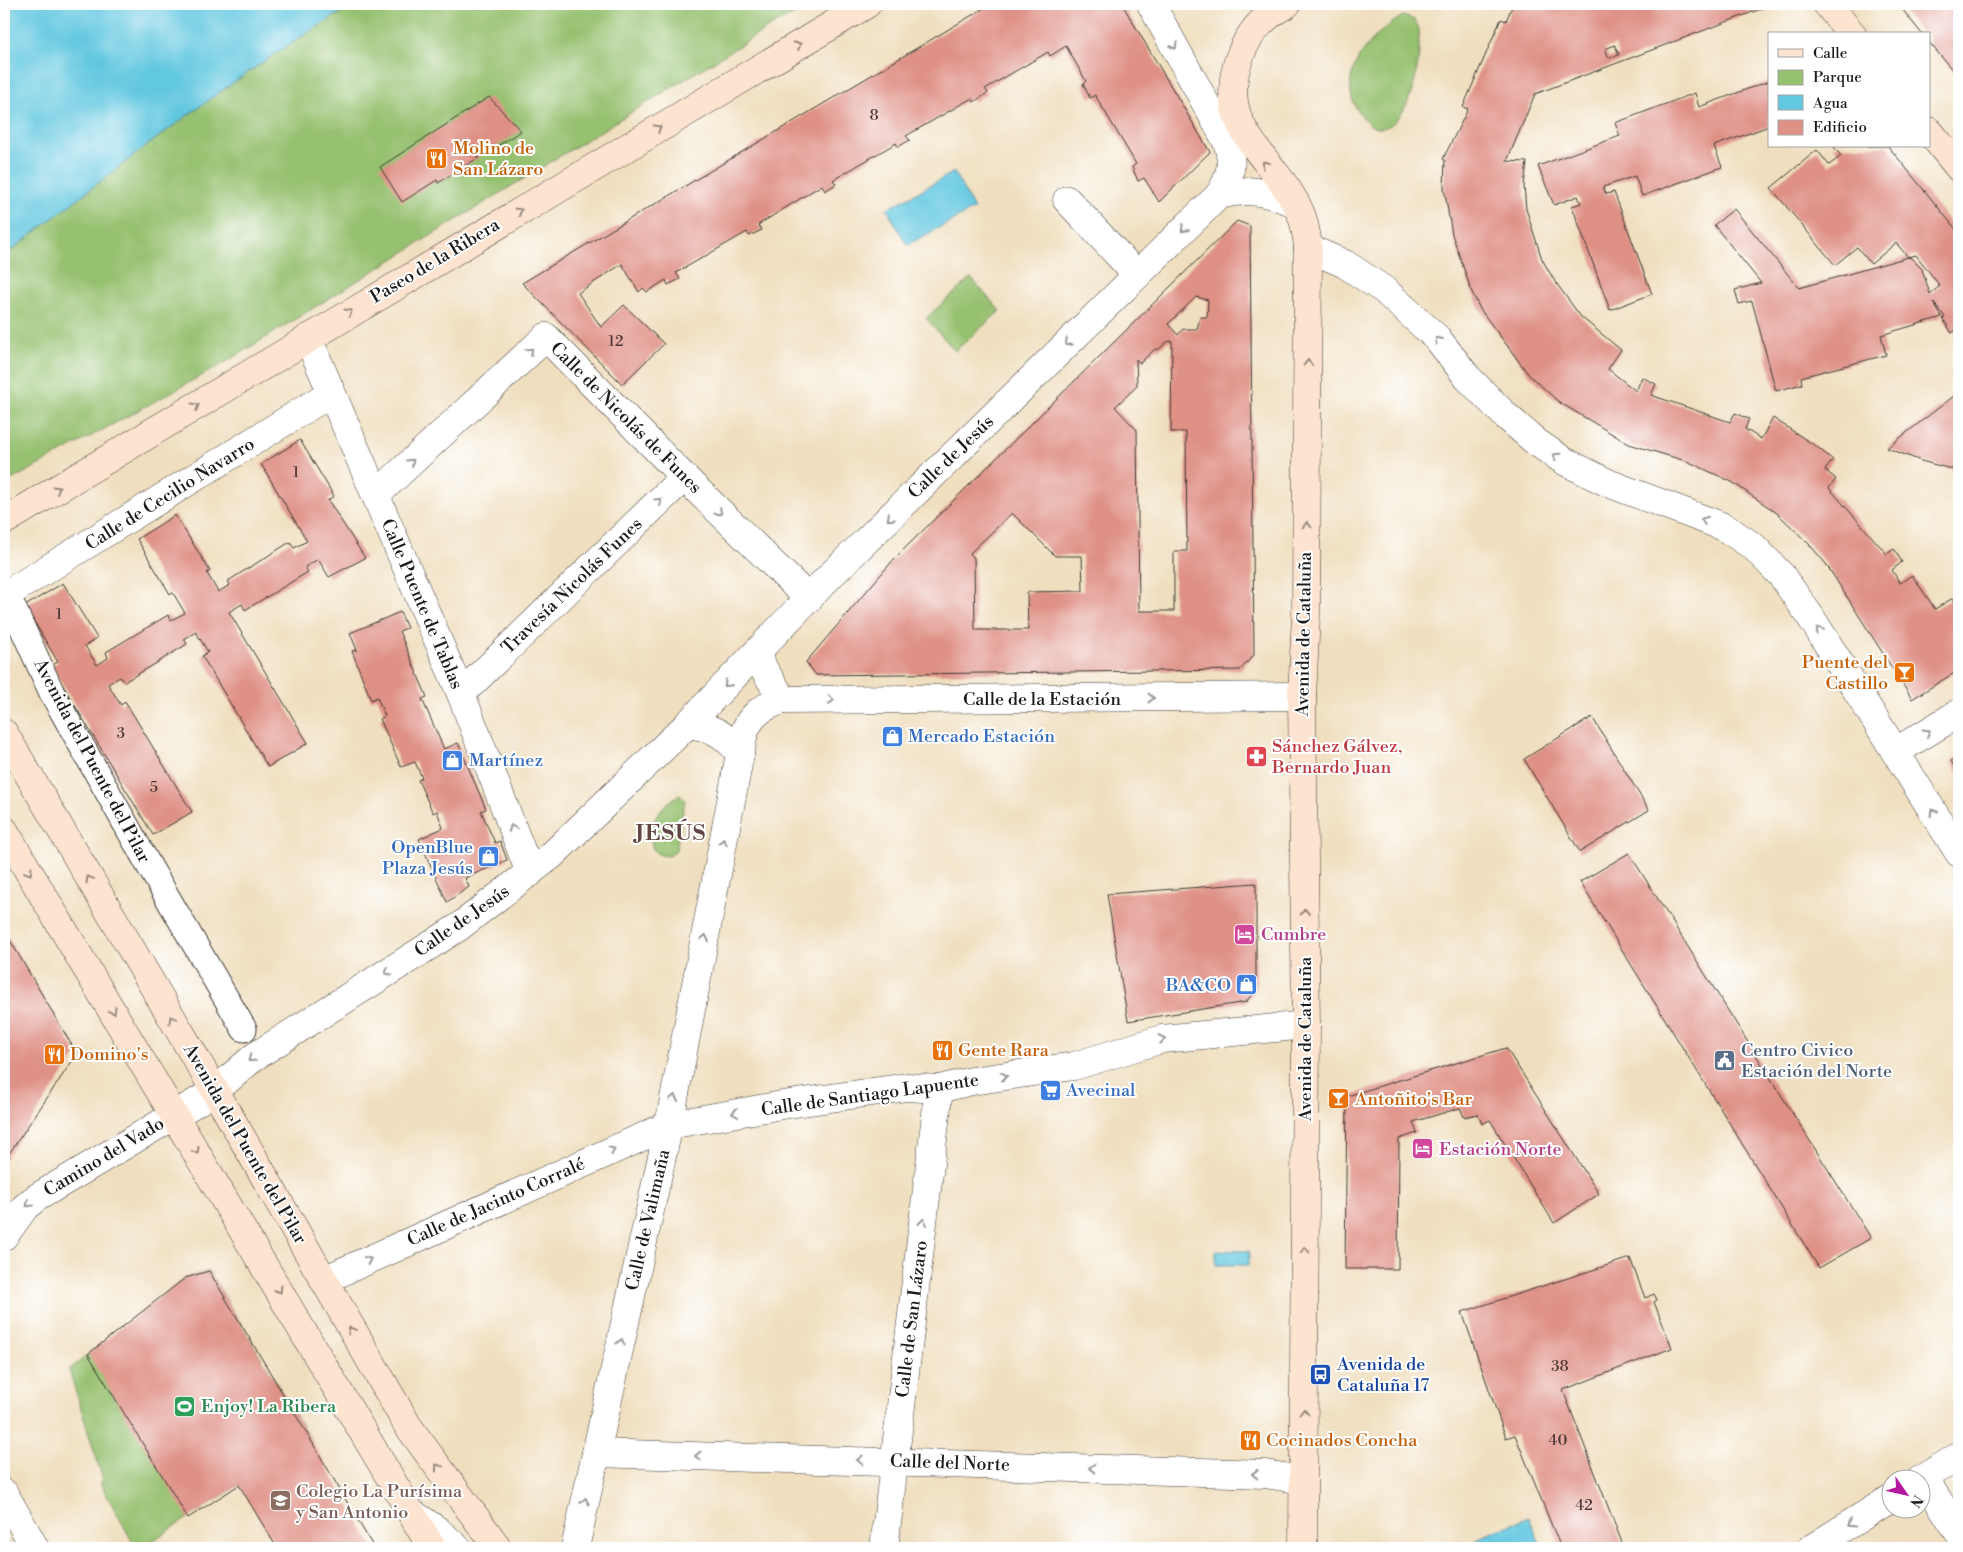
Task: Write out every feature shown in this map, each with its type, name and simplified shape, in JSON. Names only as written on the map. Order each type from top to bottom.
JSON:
[{"type":"main road","name":"Paseo de la Ribera","points":[[4,521],[867,4]]},
{"type":"main road","name":"Avenida de Cataluña","points":[[1288,4],[1265,18],[1252,32],[1243,46],[1235,69],[1234,104],[1237,119],[1244,134],[1295,203],[1305,227],[1308,248],[1306,615],[1302,696],[1306,1024],[1303,1548]]},
{"type":"main road","points":[[1828,4],[1850,32]]},
{"type":"main road","points":[[1930,131],[1959,168]]},
{"type":"main road","name":"Avenida del Puente del Pilar","points":[[4,733],[215,1091],[408,1426],[498,1548]]},
{"type":"main road","points":[[4,830],[432,1548]]},
{"type":"street","points":[[1151,4],[1227,142],[1232,162],[1226,183],[1219,195]]},
{"type":"street","points":[[1219,195],[1235,191],[1255,190],[1295,203]]},
{"type":"street","name":"Calle de Jesús","points":[[215,1091],[254,1056],[459,927],[552,855],[688,724],[809,600],[1219,195]]},
{"type":"street","points":[[1067,200],[1137,275]]},
{"type":"street","points":[[1308,248],[1345,264],[1384,290],[1437,338],[1468,378],[1506,416],[1536,442],[1564,461],[1608,484],[1724,527],[1754,547],[1782,576],[1810,616],[1959,853]]},
{"type":"street","name":"Calle de Nicolás de Funes","points":[[376,495],[546,337],[684,478],[809,600]]},
{"type":"street","name":"Calle Puente de Tablas","points":[[308,338],[461,694],[530,873]]},
{"type":"street","name":"Calle de Cecilio Navarro","points":[[7,594],[332,393]]},
{"type":"street","name":"Travesía Nicolás Funes","points":[[461,694],[684,478]]},
{"type":"street","name":"Avenida del Puente del Pilar","points":[[7,594],[52,693],[244,1029]]},
{"type":"street","points":[[740,753],[744,732],[753,717],[768,705],[783,700],[762,666],[759,652]]},
{"type":"street","name":"Calle de la Estación","points":[[783,700],[1302,696]]},
{"type":"street","points":[[1895,752],[1959,713]]},
{"type":"street","points":[[688,724],[716,730],[727,737],[740,753]]},
{"type":"street","name":"Calle de Valimaña","points":[[575,1548],[669,1125],[740,753]]},
{"type":"street","name":"Calle de Santiago Lapuente","points":[[669,1125],[782,1105],[907,1087],[939,1089],[972,1081],[1074,1066],[1162,1039],[1306,1024]]},
{"type":"street","name":"Calle de San Lázaro","points":[[884,1548],[896,1461],[939,1089]]},
{"type":"street","name":"Camino del Vado","points":[[4,1236],[25,1207],[36,1198],[215,1091]]},
{"type":"street","name":"Calle de Jacinto Corralé","points":[[324,1280],[669,1125]]},
{"type":"street","name":"Calle del Norte","points":[[596,1453],[1266,1474],[1303,1480]]},
{"type":"street","points":[[1930,1474],[1959,1456]]},
{"type":"street","points":[[1930,1491],[1959,1533]]},
{"type":"street","points":[[4,1493],[35,1548]]},
{"type":"street","points":[[1812,1548],[1880,1505]]},
{"type":"street","points":[[412,1513],[437,1530],[457,1548]]},
{"type":"green space","points":[[355,4],[814,4],[773,25],[221,365],[4,484],[4,256],[175,124],[263,62]]},
{"type":"green space","points":[[1403,16],[1415,20],[1418,32],[1418,66],[1414,84],[1408,102],[1400,116],[1390,125],[1378,128],[1370,124],[1360,114],[1352,100],[1350,85],[1353,71],[1359,57],[1368,45]]},
{"type":"green space","points":[[971,278],[1000,311],[955,351],[926,318]]},
{"type":"green space","points":[[680,795],[685,800],[676,850],[670,856],[664,856],[655,852],[652,845],[655,818],[664,806]]},
{"type":"green space","name":"Enjoy! La Ribera","points":[[209,1271],[312,1442],[239,1485],[141,1548],[136,1548],[100,1483],[103,1480],[69,1370],[185,1278]]},
{"type":"water","points":[[4,4],[355,4],[263,62],[175,124],[4,256]]},
{"type":"water","points":[[954,172],[974,209],[907,245],[887,209]]},
{"type":"water","points":[[1216,1250],[1249,1251],[1249,1265],[1216,1265]]},
{"type":"water","points":[[1529,1517],[1541,1546],[1534,1548],[1480,1548],[1476,1539]]},
{"type":"building","points":[[991,4],[1122,4],[1210,152],[1159,202],[1144,178],[1138,181],[1132,167],[1136,164],[1095,95],[1090,98],[1083,84],[1086,81],[1066,46],[1050,56],[1048,52],[985,89],[988,93],[974,102],[972,98],[906,136],[910,140],[898,147],[896,143],[833,180],[836,184],[825,191],[822,185],[758,225],[762,230],[749,236],[747,232],[676,273],[680,279],[668,285],[666,280],[647,292],[643,288],[639,292],[622,264],[578,293],[601,327],[624,305],[664,344],[622,384],[522,283]]},
{"type":"building","points":[[1513,4],[1774,4],[1535,94],[1507,161],[1527,162],[1524,186],[1526,209],[1542,259],[1554,280],[1581,317],[1621,350],[1608,369],[1636,391],[1642,377],[1656,384],[1651,395],[1730,422],[1735,413],[1749,419],[1745,429],[1761,439],[1773,418],[1833,460],[1825,470],[1836,479],[1829,488],[1887,554],[1894,549],[1902,562],[1892,570],[1900,583],[1912,575],[1935,609],[1953,598],[1959,608],[1959,670],[1912,699],[1826,564],[1810,545],[1777,513],[1732,482],[1689,462],[1629,444],[1559,402],[1529,375],[1480,309],[1471,290],[1452,234],[1444,188],[1445,160],[1443,159],[1468,109],[1463,107],[1501,19],[1506,21]],"holes":[[[1615,45],[1619,55],[1609,58],[1605,49]]]},
{"type":"building","points":[[1898,4],[1959,4],[1959,78],[1930,43],[1930,32],[1920,32]]},
{"type":"building","points":[[1768,81],[1768,126],[1714,146],[1722,167],[1642,196],[1635,176],[1603,187],[1606,194],[1614,192],[1652,294],[1610,310],[1572,206],[1581,203],[1578,196],[1554,205],[1538,166],[1620,136],[1615,123],[1695,93],[1699,107]]},
{"type":"building","name":"Molino de San Lázaro","points":[[489,97],[521,131],[438,183],[437,180],[402,202],[380,167]]},
{"type":"building","points":[[1835,148],[1890,148],[1959,233],[1959,328],[1952,333],[1943,319],[1945,317],[1933,302],[1942,317],[1881,335],[1886,355],[1801,377],[1802,384],[1776,391],[1752,301],[1739,304],[1735,290],[1761,283],[1714,225],[1734,209],[1799,288],[1908,257],[1896,243],[1871,264],[1857,247],[1835,265],[1771,188],[1817,150],[1829,165],[1841,156]],"holes":[[[1916,255],[1940,286],[1930,294],[1922,269],[1908,257]]]},
{"type":"building","points":[[1237,221],[1250,226],[1254,655],[1240,670],[816,675],[806,662],[895,558]],"holes":[[[1196,297],[1208,300],[1207,317],[1200,317],[1197,329],[1183,329],[1178,335],[1168,324]],[[1172,341],[1171,432],[1186,432],[1187,551],[1174,551],[1174,611],[1139,611],[1137,430],[1115,407],[1137,386],[1136,359],[1140,363],[1156,348],[1158,350],[1167,342]],[[1012,513],[1055,556],[1082,556],[1083,591],[1027,592],[1028,630],[975,630],[974,558],[970,553]]]},
{"type":"building","points":[[1959,392],[1959,471],[1921,461],[1887,448]]},
{"type":"building","points":[[300,440],[334,496],[328,500],[365,558],[329,577],[318,559],[305,567],[308,572],[245,610],[242,604],[229,612],[308,743],[268,767],[202,656],[208,652],[196,632],[184,639],[187,644],[155,664],[124,682],[120,677],[108,684],[121,705],[125,701],[192,812],[153,835],[51,666],[58,662],[25,606],[63,583],[97,638],[85,646],[97,665],[108,658],[106,652],[168,615],[171,620],[185,613],[173,593],[170,594],[137,539],[175,515],[210,571],[207,573],[218,592],[230,585],[228,581],[290,542],[294,548],[307,541],[261,464]]},
{"type":"building","points":[[400,612],[407,628],[399,631],[427,697],[422,699],[444,749],[458,743],[486,809],[481,811],[495,843],[500,841],[507,860],[465,878],[469,887],[447,902],[419,839],[443,828],[437,811],[433,813],[418,780],[422,778],[415,762],[401,767],[380,719],[385,716],[377,697],[371,700],[352,651],[357,650],[350,633]]},
{"type":"building","points":[[1592,717],[1649,810],[1580,852],[1524,759]]},
{"type":"building","points":[[1959,756],[1959,774],[1951,761]]},
{"type":"building","name":"Centro Civico Estación del Norte","points":[[1629,853],[1871,1238],[1819,1268],[1580,882]]},
{"type":"building","points":[[1256,883],[1256,989],[1246,1002],[1128,1021],[1107,894]]},
{"type":"building","points":[[4,930],[77,1054],[4,1161],[4,1057],[9,1050],[4,1041]]},
{"type":"building","points":[[1506,1048],[1599,1194],[1554,1223],[1490,1120],[1482,1124],[1478,1114],[1464,1117],[1460,1108],[1413,1122],[1417,1133],[1399,1139],[1398,1269],[1345,1269],[1347,1096]]},
{"type":"building","points":[[1630,1258],[1645,1298],[1654,1294],[1657,1300],[1654,1302],[1672,1348],[1563,1390],[1624,1548],[1561,1548],[1515,1435],[1506,1438],[1462,1312]]},
{"type":"building","name":"Enjoy! La Ribera","points":[[209,1271],[374,1548],[277,1548],[239,1485],[188,1518],[88,1354],[185,1278]]},
{"type":"place","name":"Molino de San Lázaro","points":[[437,158]]},
{"type":"place","name":"Puente del Castillo","points":[[1904,672]]},
{"type":"place","name":"Mercado Estación","points":[[892,736]]},
{"type":"place","name":"Sánchez Gálvez, Bernardo Juan","points":[[1256,756]]},
{"type":"place","name":"Martínez","points":[[453,760]]},
{"type":"place","name":"OpenBlue Plaza Jesús","points":[[489,857]]},
{"type":"place","name":"Cumbre","points":[[1245,934]]},
{"type":"place","name":"BA&CO","points":[[1247,985]]},
{"type":"place","name":"Gente Rara","points":[[942,1050]]},
{"type":"place","name":"Domino's","points":[[54,1054]]},
{"type":"place","name":"Centro Civico Estación del Norte","points":[[1725,1060]]},
{"type":"place","name":"Avecinal","points":[[1050,1090]]},
{"type":"place","name":"Antoñito's Bar","points":[[1339,1099]]},
{"type":"place","name":"Estación Norte","points":[[1423,1149]]},
{"type":"place","name":"Avenida de Cataluña 17","points":[[1321,1374]]},
{"type":"place","name":"Enjoy! La Ribera","points":[[185,1406]]},
{"type":"place","name":"Cocinados Concha","points":[[1250,1440]]},
{"type":"place","name":"Colegio La Purísima y San Antonio","points":[[280,1501]]},
{"type":"district","name":"JESÚS","points":[[671,833]]}]
